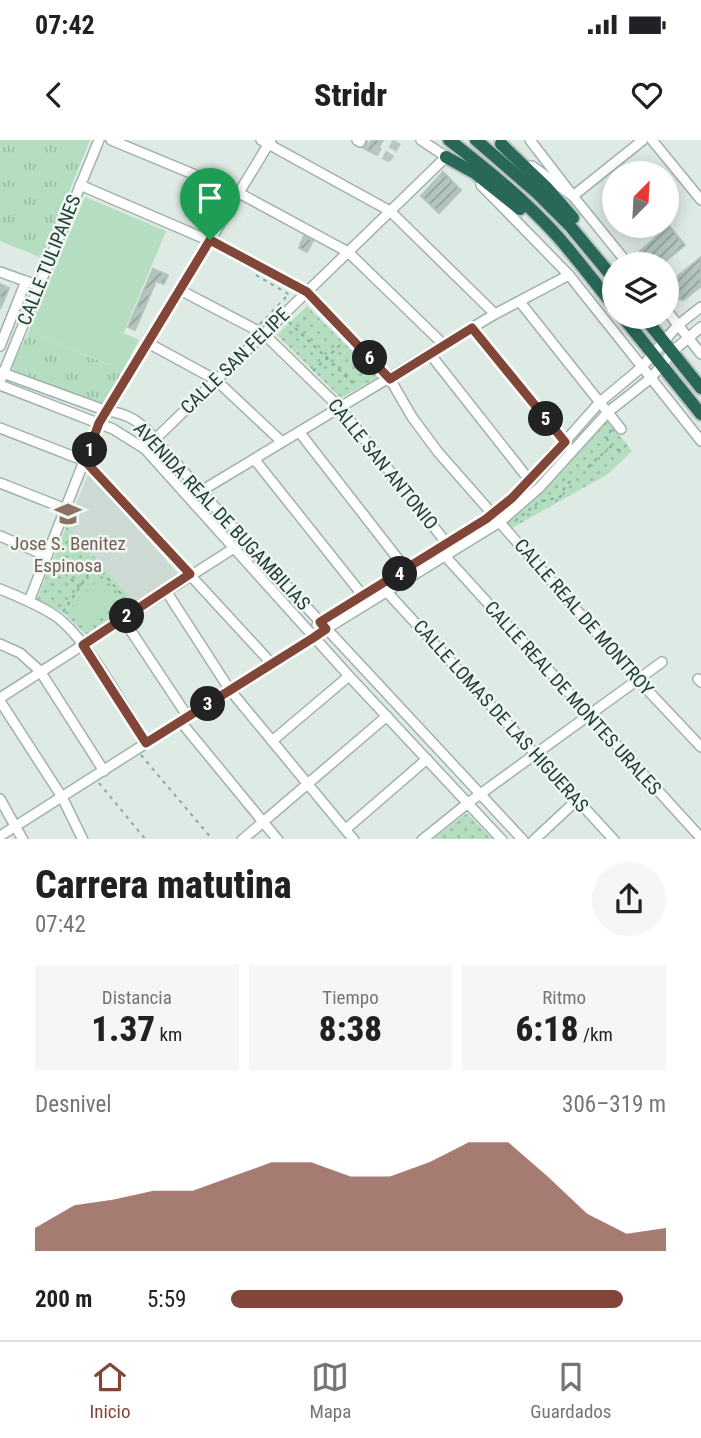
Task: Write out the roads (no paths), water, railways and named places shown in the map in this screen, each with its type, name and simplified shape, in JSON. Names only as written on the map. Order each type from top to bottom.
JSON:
[{"type":"highway","points":[[449,140],[488,169],[558,238],[602,291]]},
{"type":"highway","points":[[475,140],[537,192],[602,264]]},
{"type":"highway","points":[[498,142],[546,187],[583,231],[602,261]]},
{"type":"highway","points":[[446,157],[475,173],[558,238]]},
{"type":"highway","points":[[633,329],[698,412]]},
{"type":"highway","points":[[654,329],[701,388]]},
{"type":"street","name":"CALLE TULIPANES","points":[[1,378],[99,140]]},
{"type":"street","points":[[111,140],[239,193],[348,252],[444,345]]},
{"type":"street","points":[[421,140],[467,172],[504,206],[569,275],[701,441]]},
{"type":"street","points":[[530,140],[618,252]]},
{"type":"street","points":[[573,197],[643,140]]},
{"type":"street","points":[[652,140],[701,200]]},
{"type":"street","points":[[29,601],[99,423],[239,193],[267,141],[390,211],[495,314]]},
{"type":"street","points":[[498,142],[573,197]]},
{"type":"street","name":"CALLE SAN FELIPE","points":[[145,449],[446,157]]},
{"type":"street","name":"CALLE REAL DE MONTROY","points":[[80,185],[210,240],[307,292],[390,379],[438,452],[504,524],[638,680],[701,747]]},
{"type":"street","points":[[0,272],[39,286]]},
{"type":"street","points":[[201,491],[495,314],[569,275]]},
{"type":"street","name":"CALLE TULIPANES","points":[[0,346],[26,282]]},
{"type":"street","name":"CALLE SAN ANTONIO","points":[[180,290],[264,334],[340,408],[448,545]]},
{"type":"street","points":[[520,302],[608,412],[616,429]]},
{"type":"street","points":[[679,324],[701,307]]},
{"type":"street","points":[[679,326],[701,354]]},
{"type":"street","points":[[0,836],[272,664],[364,597],[446,557],[504,524],[608,412],[651,378],[673,351],[701,327]]},
{"type":"street","points":[[472,328],[573,452]]},
{"type":"street","points":[[323,625],[387,592],[493,514],[530,481],[600,402],[642,367],[674,329]]},
{"type":"street","points":[[148,343],[216,380],[282,442]]},
{"type":"street","points":[[430,354],[530,481]]},
{"type":"street","name":"AVENIDA REAL DE BUGAMBILIAS","points":[[1,378],[121,413],[136,420],[244,541],[523,839]]},
{"type":"street","name":"AVENIDA REAL DE BUGAMBILIAS","points":[[1,378],[128,437],[145,449],[349,676],[502,839]]},
{"type":"street","points":[[0,428],[85,461],[272,664]]},
{"type":"street","points":[[300,433],[409,574]]},
{"type":"street","points":[[255,460],[364,597]]},
{"type":"street","points":[[0,483],[66,509]]},
{"type":"street","points":[[0,536],[47,556]]},
{"type":"street","points":[[83,839],[62,797],[0,700],[40,671],[244,541]]},
{"type":"street","name":"CALLE REAL DE MONTES URALES","points":[[446,557],[701,838]]},
{"type":"street","points":[[0,589],[57,616],[83,645],[146,743]]},
{"type":"street","points":[[166,591],[230,690],[354,839]]},
{"type":"street","name":"CALLE LOMAS DE LAS HIGUERAS","points":[[387,592],[614,839]]},
{"type":"street","points":[[123,619],[184,719],[278,839]]},
{"type":"street","points":[[0,644],[20,653],[40,671],[104,771]]},
{"type":"street","points":[[422,839],[662,662]]},
{"type":"street","points":[[272,740],[349,676]]},
{"type":"street","points":[[242,839],[387,716]]},
{"type":"street","points":[[345,829],[427,760]]},
{"type":"street","points":[[0,799],[23,839]]},
{"type":"street","points":[[534,839],[578,800]]},
{"type":"tunnel","points":[[360,142],[388,157],[398,140]]},
{"type":"place","name":"Jose S. Benitez Espinosa","points":[[68,514]]}]
